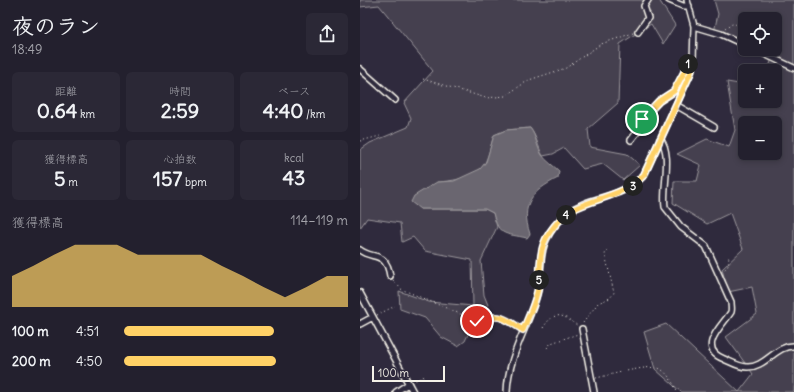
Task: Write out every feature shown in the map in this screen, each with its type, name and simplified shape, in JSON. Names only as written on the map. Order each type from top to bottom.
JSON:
[{"type":"street","points":[[638,32],[648,18],[644,6],[648,0]]},
{"type":"street","points":[[669,0],[683,6],[689,6]]},
{"type":"street","points":[[507,392],[510,366],[537,293],[542,250],[546,240],[558,222],[576,208],[623,191],[635,184],[644,175],[691,72],[693,61],[694,26],[687,0]]},
{"type":"street","points":[[694,26],[721,34],[738,42]]},
{"type":"street","points":[[769,56],[794,68]]},
{"type":"street","points":[[631,140],[642,126],[642,119],[659,101],[674,91],[689,63],[693,61]]},
{"type":"street","points":[[360,68],[395,100]]},
{"type":"street","points":[[676,105],[714,127]]},
{"type":"street","points":[[660,139],[664,144],[666,153],[665,207],[681,227],[706,246],[732,308],[716,331],[712,342],[714,353],[720,358],[747,367],[762,362],[784,348],[794,346]]},
{"type":"street","points":[[360,250],[379,256],[389,268],[390,276]]},
{"type":"street","points":[[360,293],[412,392]]},
{"type":"street","points":[[360,324],[373,318]]},
{"type":"street","points":[[582,331],[594,392]]},
{"type":"street","points":[[396,392],[408,384]]},
{"type":"path","points":[[721,34],[726,26],[732,24],[738,24]]},
{"type":"path","points":[[423,79],[486,98],[505,96],[529,80],[566,68],[601,44],[638,32]]},
{"type":"path","points":[[360,141],[380,136]]},
{"type":"path","points":[[582,331],[583,323],[598,303],[610,298],[614,293],[605,254],[608,249]]},
{"type":"path","points":[[719,275],[728,266],[729,255]]},
{"type":"path","points":[[390,276],[401,289],[477,321],[499,316],[523,330]]},
{"type":"path","points":[[373,318],[395,306]]},
{"type":"path","points":[[543,328],[548,320],[558,315],[564,315],[582,331]]},
{"type":"path","points":[[547,348],[551,343],[582,331]]},
{"type":"path","points":[[592,379],[649,367],[659,368],[668,376],[677,392]]},
{"type":"path","points":[[408,384],[425,376]]},
{"type":"shaded area","points":[[360,0],[659,0],[675,25],[663,44],[651,24],[620,44],[618,103],[588,129],[590,147],[627,154],[640,165],[623,180],[603,164],[583,169],[564,148],[553,154],[543,156],[530,128],[506,130],[494,135],[485,163],[481,168],[464,178],[437,182],[420,209],[485,209],[493,213],[497,227],[481,261],[484,295],[490,310],[475,319],[465,341],[458,346],[441,337],[425,318],[400,309],[399,291],[429,302],[473,306],[472,260],[425,251],[413,237],[402,242],[400,223],[367,218],[360,228],[360,150],[370,143],[408,127],[411,118],[404,103],[433,71],[379,5],[360,7]]},
{"type":"shaded area","points":[[714,0],[794,0],[794,392],[739,392],[753,374],[726,337],[757,314],[752,287],[728,292],[722,269],[743,249],[730,213],[707,224],[673,203],[674,181],[697,181],[701,165],[677,154],[707,139],[729,147],[735,130],[727,82],[738,84],[738,108],[782,108],[782,64],[770,64],[771,61],[761,56],[782,56],[782,12],[738,12],[738,44],[714,32],[718,14]]},
{"type":"shaded area","points":[[530,128],[542,155],[559,171],[558,178],[541,188],[530,200],[526,214],[530,234],[527,238],[504,233],[495,221],[493,213],[485,209],[420,209],[411,202],[414,196],[437,182],[454,181],[480,169],[486,162],[494,135],[506,130]]},
{"type":"shaded area","points":[[666,324],[739,392],[681,392],[655,369],[644,332]]},
{"type":"route","points":[[477,321],[499,316],[523,330],[533,308],[537,293],[540,278],[542,250],[546,240],[558,222],[567,213],[576,208],[623,191],[635,184],[644,175],[691,72],[693,61],[689,63],[674,91],[659,101],[642,119]]}]
